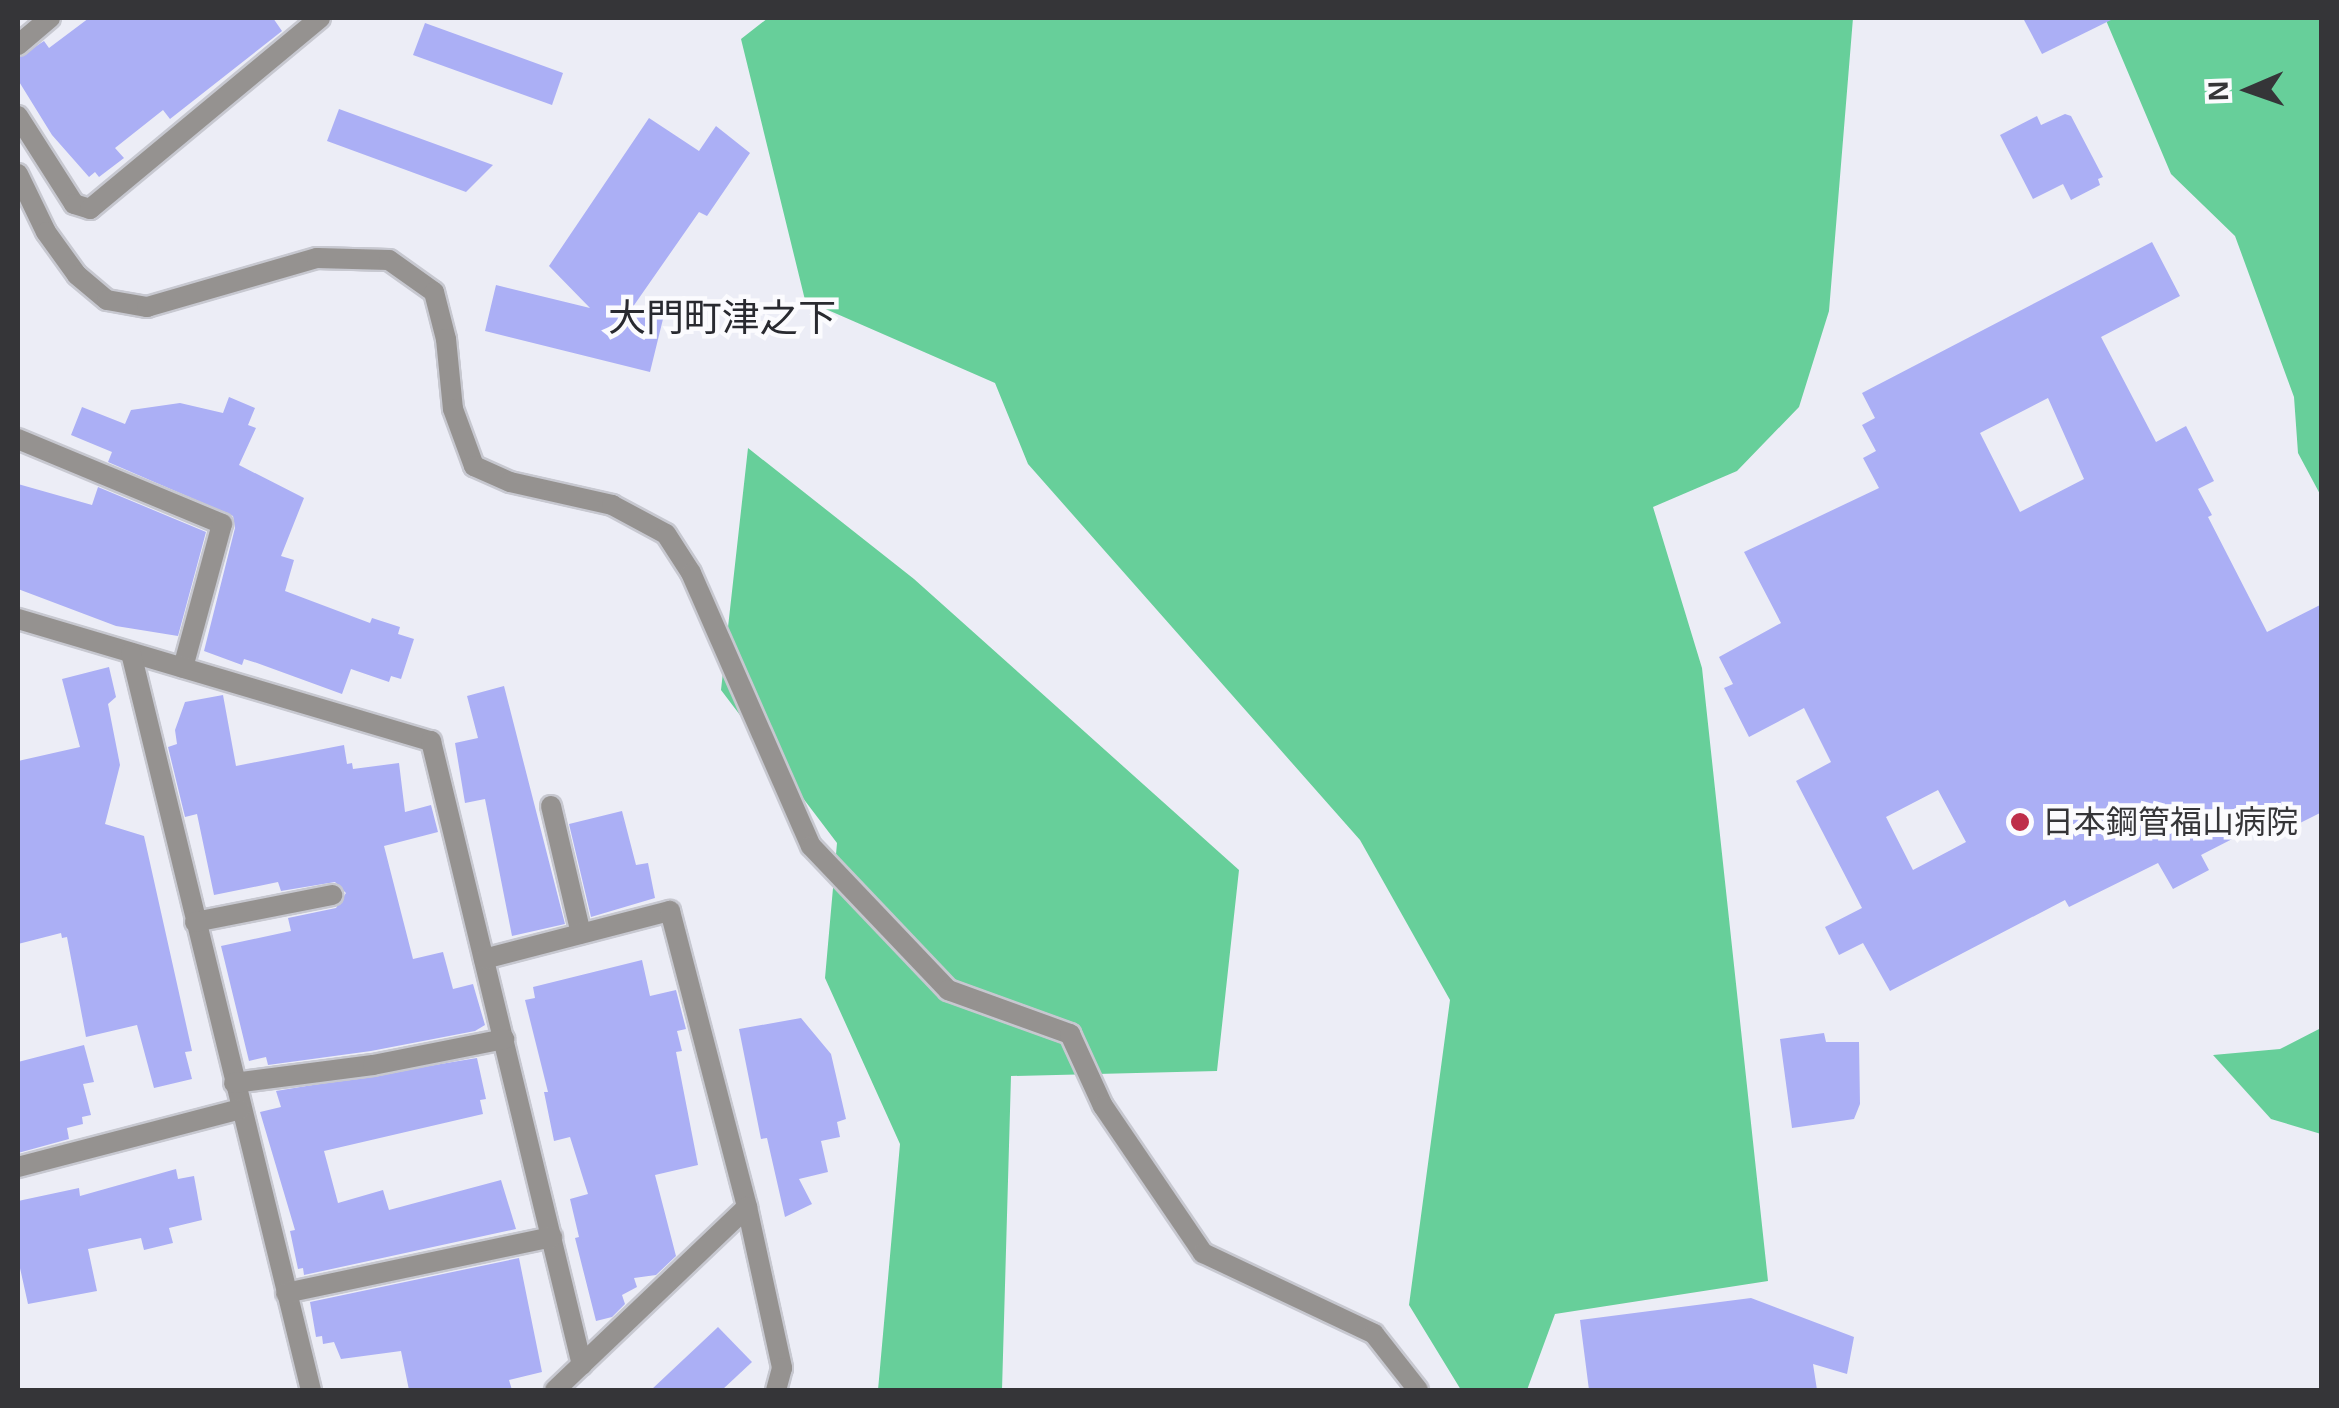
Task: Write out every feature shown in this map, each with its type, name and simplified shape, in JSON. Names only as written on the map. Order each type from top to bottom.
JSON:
[{"type":"street","points":[[18,44],[50,18]]},
{"type":"street","points":[[18,116],[74,204],[90,208],[320,18]]},
{"type":"street","points":[[18,174],[46,232],[77,274],[107,300],[146,306],[317,258],[389,260],[434,292],[446,339],[452,409],[474,466],[510,482],[612,505],[666,534],[691,573],[811,846],[948,990],[1070,1034],[1102,1106],[1202,1253],[1374,1334],[1418,1390]]},
{"type":"street","points":[[18,440],[222,524],[183,668]]},
{"type":"street","points":[[18,619],[431,741],[582,1365]]},
{"type":"street","points":[[131,652],[310,1390]]},
{"type":"street","points":[[551,806],[581,934]]},
{"type":"street","points":[[195,922],[332,896]]},
{"type":"street","points":[[484,959],[670,911],[747,1207],[782,1368],[776,1390]]},
{"type":"street","points":[[234,1083],[373,1065],[504,1040]]},
{"type":"street","points":[[18,1167],[240,1109]]},
{"type":"street","points":[[555,1390],[747,1207]]},
{"type":"street","points":[[286,1293],[552,1237]]},
{"type":"green space","points":[[768,18],[1853,18],[1829,311],[1799,407],[1737,471],[1653,507],[1702,668],[1768,1281],[1555,1314],[1527,1390],[1461,1390],[1409,1305],[1450,1000],[1360,840],[1028,464],[995,383],[805,300],[741,39]]},
{"type":"green space","points":[[2105,18],[2321,18],[2321,496],[2298,453],[2294,397],[2235,236],[2171,174]]},
{"type":"green space","points":[[748,448],[914,579],[1239,870],[1217,1071],[1011,1076],[1002,1390],[878,1390],[900,1144],[825,978],[837,843],[721,690]]},
{"type":"green space","points":[[2321,1028],[2321,1134],[2271,1119],[2213,1055],[2280,1049]]},
{"type":"building","points":[[89,18],[273,18],[282,31],[170,119],[163,110],[115,148],[124,158],[99,177],[95,172],[89,177],[52,135],[18,80],[18,58],[44,41],[49,48]]},
{"type":"building","points":[[2023,18],[2115,18],[2042,54]]},
{"type":"building","points":[[425,23],[563,73],[552,105],[413,55]]},
{"type":"building","points":[[339,109],[493,165],[466,192],[327,141]]},
{"type":"building","points":[[2065,114],[2071,116],[2103,177],[2098,179],[2100,185],[2071,200],[2063,184],[2033,199],[2000,135],[2037,116],[2041,125]]},
{"type":"building","points":[[649,118],[699,151],[716,126],[750,153],[707,216],[699,212],[630,311],[663,319],[650,372],[485,331],[496,285],[590,308],[549,266]]},
{"type":"building","points":[[2152,242],[2180,296],[2101,337],[2156,442],[2186,426],[2214,481],[2198,489],[2212,515],[2208,517],[2267,632],[2322,604],[2322,812],[2298,824],[2291,809],[2201,855],[2209,870],[2173,889],[2158,863],[2069,907],[2065,900],[1890,991],[1863,943],[1839,955],[1825,927],[1862,908],[1796,781],[1831,762],[1804,708],[1749,737],[1724,688],[1733,684],[1719,657],[1781,623],[1744,552],[1879,488],[1863,458],[1876,451],[1862,425],[1875,418],[1862,393]],"holes":[[[2048,398],[2084,479],[2020,512],[1980,433]],[[1938,790],[1966,842],[1913,870],[1886,817]]]},
{"type":"building","points":[[229,397],[255,408],[248,425],[256,428],[239,465],[304,498],[281,556],[294,560],[285,591],[370,623],[372,618],[400,627],[398,634],[414,639],[401,679],[391,676],[389,682],[351,669],[342,694],[257,663],[244,659],[242,665],[204,651],[235,528],[233,516],[108,462],[112,452],[71,435],[82,407],[125,424],[131,410],[180,403],[223,413]]},
{"type":"building","points":[[18,484],[92,505],[98,487],[206,532],[178,636],[116,626],[18,589]]},
{"type":"building","points":[[109,667],[116,697],[108,704],[120,765],[105,824],[144,836],[192,1051],[185,1052],[192,1079],[154,1088],[137,1025],[86,1037],[67,937],[62,938],[61,933],[18,944],[18,761],[80,747],[62,679]]},
{"type":"building","points":[[504,686],[565,924],[512,936],[485,799],[465,803],[455,743],[478,738],[467,696]]},
{"type":"building","points":[[223,695],[236,766],[344,745],[347,764],[352,763],[353,769],[399,763],[405,812],[431,805],[438,832],[384,846],[413,959],[443,952],[453,989],[473,984],[485,1025],[475,1031],[371,1051],[268,1065],[266,1057],[249,1061],[221,946],[291,931],[288,918],[336,908],[346,893],[335,882],[281,891],[278,882],[214,895],[197,814],[185,817],[168,747],[177,744],[175,730],[185,702]]},
{"type":"building","points":[[622,811],[636,865],[648,863],[655,898],[591,917],[569,824]]},
{"type":"building","points":[[642,960],[650,996],[676,990],[686,1029],[677,1031],[682,1051],[676,1052],[698,1165],[655,1175],[676,1256],[656,1275],[634,1278],[637,1287],[622,1295],[625,1304],[612,1317],[596,1321],[575,1238],[579,1237],[570,1199],[588,1194],[570,1137],[554,1141],[544,1092],[548,1092],[525,1000],[535,998],[533,987]]},
{"type":"building","points":[[801,1018],[831,1054],[846,1119],[837,1122],[840,1137],[821,1141],[828,1172],[799,1179],[812,1204],[785,1217],[767,1138],[761,1139],[739,1029]]},
{"type":"building","points":[[1824,1033],[1826,1042],[1859,1042],[1860,1104],[1854,1119],[1792,1128],[1780,1039]]},
{"type":"building","points":[[84,1045],[94,1082],[83,1084],[91,1115],[82,1117],[83,1124],[67,1128],[69,1139],[18,1153],[18,1062]]},
{"type":"building","points":[[477,1058],[486,1099],[480,1100],[483,1114],[324,1151],[338,1203],[383,1190],[389,1210],[501,1180],[516,1229],[304,1275],[303,1268],[298,1269],[290,1231],[295,1230],[260,1112],[281,1107],[276,1091]]},
{"type":"building","points":[[176,1169],[178,1179],[194,1176],[202,1220],[169,1228],[173,1243],[144,1250],[141,1238],[88,1249],[97,1291],[28,1304],[18,1259],[18,1201],[79,1188],[80,1196]]},
{"type":"building","points":[[519,1258],[542,1372],[509,1380],[512,1390],[409,1390],[401,1351],[341,1359],[334,1342],[323,1344],[322,1336],[316,1337],[310,1302]]},
{"type":"building","points":[[1751,1298],[1854,1337],[1847,1374],[1813,1364],[1817,1390],[1589,1390],[1580,1320]]},
{"type":"building","points":[[718,1327],[752,1362],[722,1390],[651,1390]]},
{"type":"place","name":"日本鋼管福山病院","points":[[2020,822]]},
{"type":"district","name":"大門町津之下","points":[[722,319]]}]
